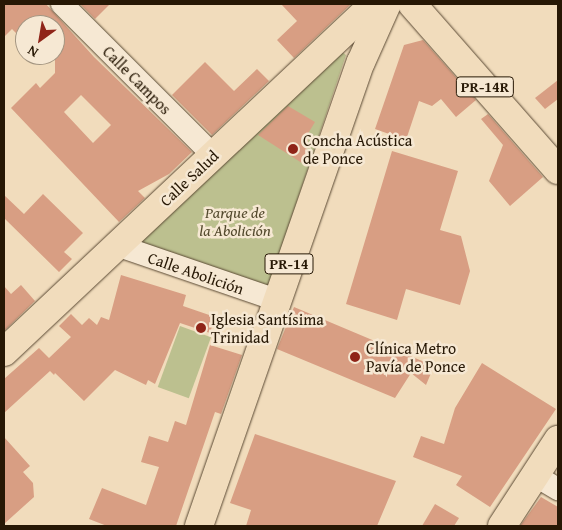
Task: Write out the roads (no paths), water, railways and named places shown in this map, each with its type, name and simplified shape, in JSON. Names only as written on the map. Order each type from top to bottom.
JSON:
[{"type":"main road","name":"Calle Salud","points":[[4,352],[374,4]]},
{"type":"main road","name":"PR-14","points":[[199,526],[361,62],[386,4]]},
{"type":"main road","name":"PR-14R","points":[[412,4],[558,170]]},
{"type":"main road","points":[[502,526],[547,483],[558,440]]},
{"type":"street","name":"Calle Campos","points":[[62,4],[213,155]]},
{"type":"street","name":"Calle Abolición","points":[[116,245],[277,300]]},
{"type":"place","name":"Concha Acústica de Ponce","points":[[293,149]]},
{"type":"place","name":"Iglesia Santísima Trinidad","points":[[201,328]]},
{"type":"place","name":"Clínica Metro Pavía de Ponce","points":[[355,357]]},
{"type":"park label","name":"Parque de la Abolición","points":[[235,221]]}]
